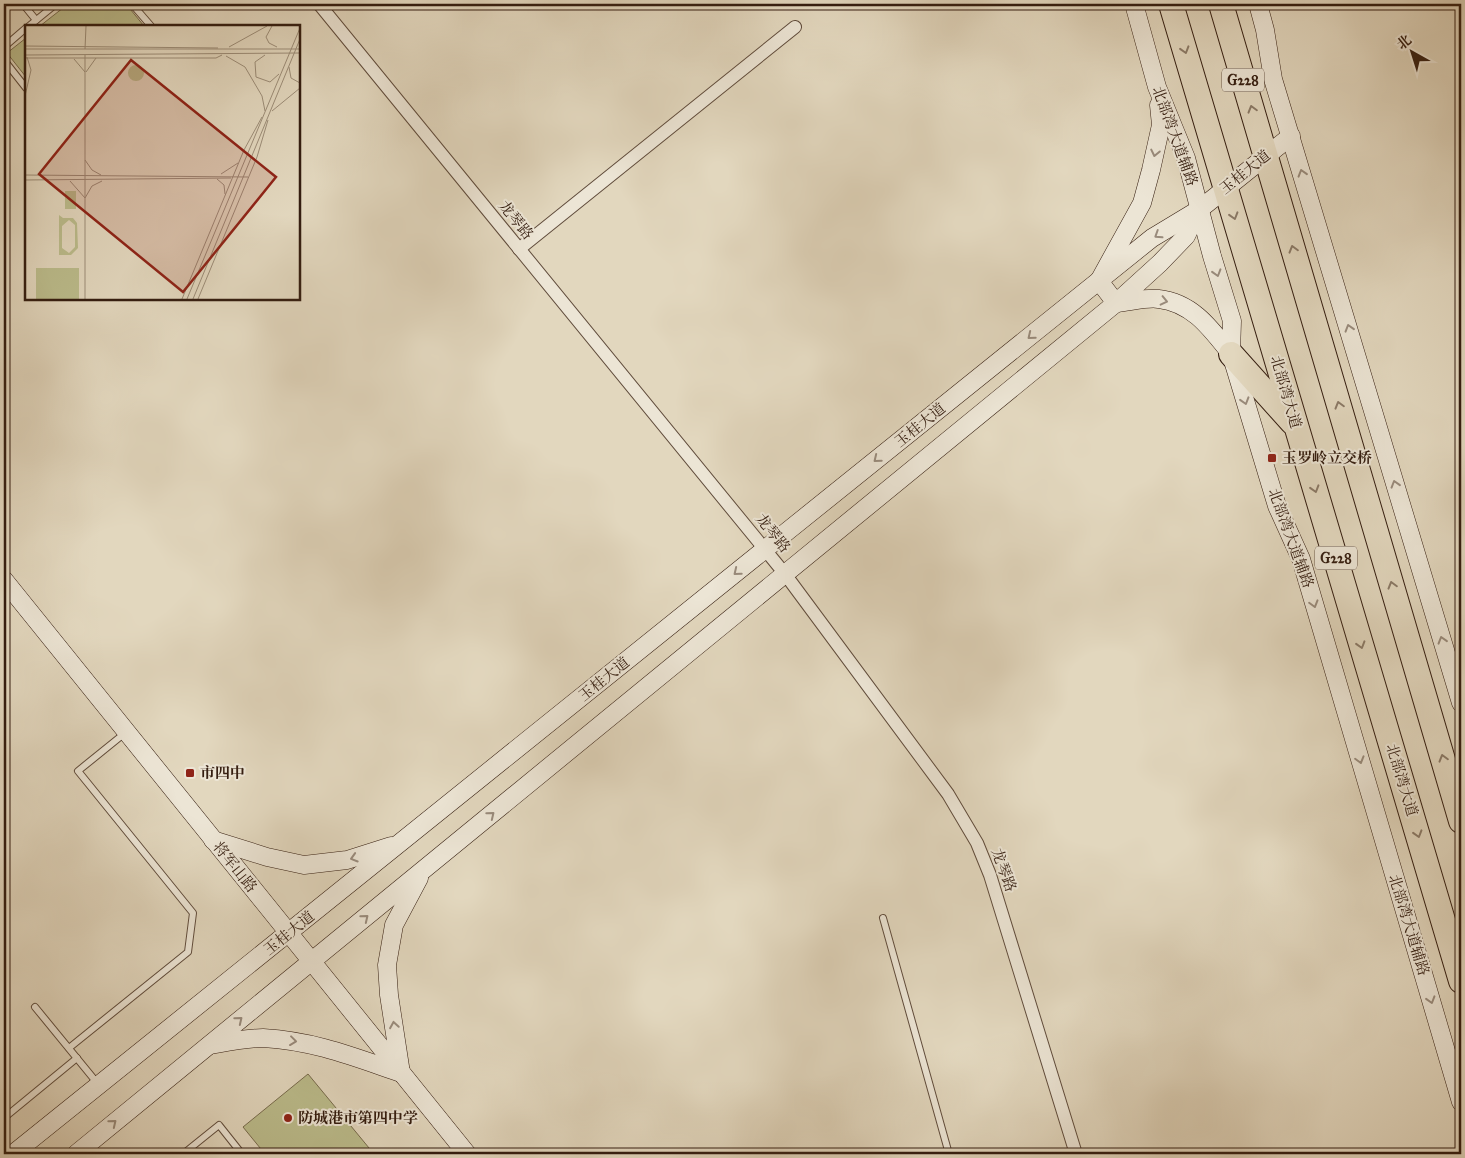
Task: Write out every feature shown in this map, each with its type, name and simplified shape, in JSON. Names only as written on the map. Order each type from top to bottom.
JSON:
[{"type":"highway","name":"北部湾大道","points":[[1171,4],[1461,981]]},
{"type":"highway","name":"G228","points":[[1221,4],[1461,821]]},
{"type":"highway","points":[[1231,354],[1297,427]]},
{"type":"main road","name":"北部湾大道辅路","points":[[1134,4],[1157,88],[1186,158],[1212,256],[1232,320],[1231,354],[1277,506],[1301,559],[1461,1102]]},
{"type":"main road","points":[[1258,4],[1265,30],[1273,79],[1461,703]]},
{"type":"main road","points":[[1157,88],[1161,125],[1142,203],[1099,281],[1116,303],[1158,299],[1188,308],[1211,329],[1231,354]]},
{"type":"main road","name":"玉桂大道","points":[[13,1154],[289,934],[1152,238],[1200,209],[1291,136]]},
{"type":"main road","name":"玉桂大道","points":[[76,1154],[1116,303],[1160,263],[1186,236],[1200,209]]},
{"type":"main road","name":"将军山路","points":[[4,580],[467,1154]]},
{"type":"main road","points":[[213,840],[266,857],[304,864],[347,860],[401,843]]},
{"type":"main road","points":[[210,1045],[261,1038],[298,1042],[329,1048],[401,1073],[389,995],[387,966],[394,925],[424,869]]},
{"type":"street","name":"龙琴路","points":[[319,4],[785,574],[948,794],[977,843],[990,875],[1076,1154]]},
{"type":"street","points":[[518,249],[795,27]]},
{"type":"lane","points":[[23,4],[36,20]]},
{"type":"lane","points":[[30,25],[56,4]]},
{"type":"lane","points":[[132,4],[149,25]]},
{"type":"lane","points":[[4,47],[25,29]]},
{"type":"lane","points":[[4,60],[25,87]]},
{"type":"lane","points":[[69,1048],[188,952],[193,913],[78,771],[126,732]]},
{"type":"lane","points":[[883,918],[949,1154]]},
{"type":"lane","points":[[35,1007],[99,1086]]},
{"type":"lane","points":[[4,1118],[77,1058]]},
{"type":"lane","points":[[183,1154],[219,1125],[242,1154]]},
{"type":"green space","points":[[68,4],[126,4],[143,25],[41,25]]},
{"type":"green space","points":[[25,39],[25,76],[7,53]]},
{"type":"green space","points":[[308,1074],[374,1154],[265,1154],[243,1127]]},
{"type":"place","name":"玉罗岭立交桥","points":[[1272,458]]},
{"type":"place","name":"市四中","points":[[190,773]]},
{"type":"place","name":"防城港市第四中学","points":[[288,1118]]}]
